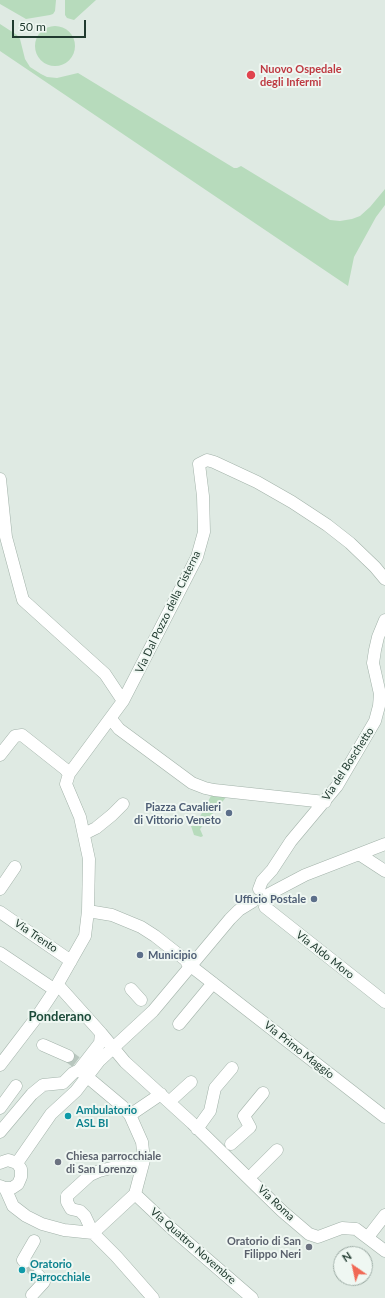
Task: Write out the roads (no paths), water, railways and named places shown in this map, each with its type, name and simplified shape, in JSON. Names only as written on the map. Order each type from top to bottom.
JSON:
[{"type":"street","name":"Via Dal Pozzo della Cisterna","points":[[69,774],[111,719],[123,700],[197,558],[204,532],[203,496],[199,464],[207,460],[214,462],[257,482],[292,502],[327,525],[350,543],[385,579]]},
{"type":"street","points":[[0,479],[6,537],[24,600],[105,674],[123,700]]},
{"type":"street","name":"Via del Boschetto","points":[[264,892],[262,881],[272,870],[291,841],[337,786],[375,720],[380,706],[380,694],[373,663],[374,650],[385,620]]},
{"type":"street","points":[[111,719],[119,729],[192,783],[214,790],[324,802]]},
{"type":"street","points":[[0,755],[15,736],[22,735],[65,768],[69,774],[66,784],[80,817],[89,859],[88,911],[85,936],[56,988],[36,1018],[0,1065]]},
{"type":"street","points":[[84,834],[96,828],[112,816],[123,804]]},
{"type":"street","points":[[264,892],[270,901],[265,907],[259,908],[252,902],[251,896],[256,890],[264,892],[385,844]]},
{"type":"street","points":[[359,854],[385,870]]},
{"type":"street","points":[[0,889],[16,866]]},
{"type":"street","points":[[78,1066],[99,1061],[113,1048],[148,1006],[190,965],[235,914],[252,902]]},
{"type":"street","name":"Via Aldo Moro","points":[[265,907],[385,1002]]},
{"type":"street","name":"Via Primo Maggio","points":[[88,911],[112,915],[141,927],[154,936],[385,1117]]},
{"type":"street","name":"Via Trento","points":[[0,912],[71,961]]},
{"type":"street","name":"Via Roma","points":[[0,954],[56,988],[101,1033],[125,1062],[197,1129],[225,1150],[251,1176],[282,1211],[309,1234],[318,1236],[342,1228],[356,1229],[385,1251]]},
{"type":"street","points":[[179,1024],[213,983]]},
{"type":"street","points":[[131,989],[148,1006]]},
{"type":"street","points":[[0,1132],[32,1094],[43,1084],[63,1083],[100,1043],[101,1033]]},
{"type":"street","points":[[38,1232],[64,1230],[93,1233],[135,1194],[144,1160],[142,1142],[130,1115],[78,1066],[43,1046]]},
{"type":"street","points":[[16,1163],[45,1123],[67,1100],[78,1066]]},
{"type":"street","points":[[197,1129],[210,1111],[215,1088],[232,1068]]},
{"type":"street","points":[[130,1115],[165,1098],[191,1082]]},
{"type":"street","points":[[0,1108],[16,1086]]},
{"type":"street","points":[[225,1150],[250,1127],[244,1116],[263,1093]]},
{"type":"street","points":[[251,1176],[277,1150]]},
{"type":"street","points":[[0,1163],[8,1160],[16,1163],[21,1169],[22,1177],[18,1184],[12,1188],[2,1187]]},
{"type":"street","points":[[144,1160],[106,1169],[90,1175],[68,1196],[67,1202],[71,1209],[80,1211],[85,1216],[93,1233],[116,1256],[153,1298]]},
{"type":"street","points":[[2,1187],[13,1206],[26,1216],[38,1232]]},
{"type":"street","name":"Via Quattro Novembre","points":[[135,1194],[171,1228],[252,1298]]},
{"type":"street","points":[[368,1237],[385,1215]]},
{"type":"street","points":[[25,1262],[23,1260],[38,1232]]},
{"type":"street","points":[[32,1295],[44,1282],[38,1275]]},
{"type":"tunnel","points":[[68,1056],[76,1062]]},
{"type":"tunnel","points":[[25,1262],[38,1275]]},
{"type":"place","name":"Nuovo Ospedale degli Infermi","points":[[251,75]]},
{"type":"place","name":"Piazza Cavalieri di Vittorio Veneto","points":[[229,813]]},
{"type":"place","name":"Ufficio Postale","points":[[314,899]]},
{"type":"place","name":"Municipio","points":[[140,955]]},
{"type":"place","name":"Ambulatorio ASL BI","points":[[68,1116]]},
{"type":"place","name":"Chiesa parrocchiale di San Lorenzo","points":[[58,1162]]},
{"type":"place","name":"Oratorio di San Filippo Neri","points":[[309,1247]]},
{"type":"place","name":"Oratorio Parrocchiale","points":[[22,1270]]},
{"type":"district","name":"Ponderano","points":[[60,1017]]}]
